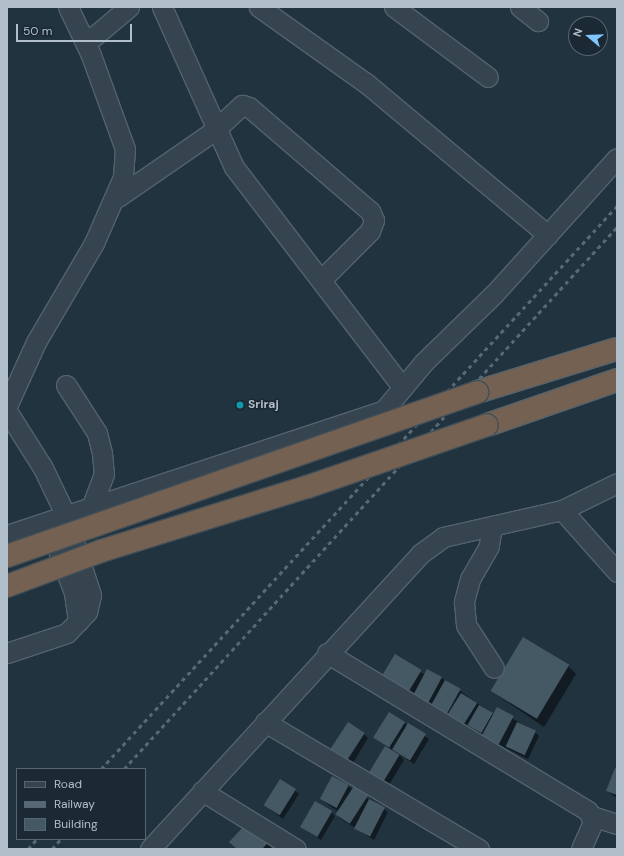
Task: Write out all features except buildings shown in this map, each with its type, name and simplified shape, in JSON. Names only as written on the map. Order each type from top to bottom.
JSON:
[{"type":"highway","points":[[7,556],[477,392],[617,349]]},
{"type":"highway","points":[[7,586],[101,551],[307,487],[617,380]]},
{"type":"street","points":[[7,406],[36,342],[118,197],[125,149],[86,43],[68,7]]},
{"type":"street","points":[[86,43],[129,7]]},
{"type":"street","points":[[162,7],[215,130],[234,167],[402,387]]},
{"type":"street","points":[[259,7],[366,83],[548,235]]},
{"type":"street","points":[[394,7],[488,77]]},
{"type":"street","points":[[520,7],[538,21]]},
{"type":"street","points":[[118,197],[215,130],[242,105],[249,106],[370,211],[374,220],[370,232],[321,280]]},
{"type":"street","points":[[7,535],[65,514],[384,410],[402,387],[548,235],[617,158]]},
{"type":"street","points":[[66,385],[97,433],[102,453],[104,474],[92,506]]},
{"type":"street","points":[[7,411],[43,468],[65,514],[91,595],[87,612],[67,634],[7,653]]},
{"type":"street","points":[[150,849],[327,653],[420,554],[443,537],[562,510],[617,483]]},
{"type":"street","points":[[562,510],[613,563]]},
{"type":"street","points":[[47,520],[74,593],[78,622]]},
{"type":"street","points":[[492,526],[490,546],[470,579],[464,602],[466,625],[494,668]]},
{"type":"street","points":[[327,653],[592,816],[617,824]]},
{"type":"street","points":[[265,722],[478,849]]},
{"type":"street","points":[[202,791],[289,847]]},
{"type":"street","points":[[581,849],[592,816]]},
{"type":"railway","points":[[102,768],[617,206]]},
{"type":"railway","points":[[125,768],[617,227]]},
{"type":"railway","points":[[28,849],[36,840]]},
{"type":"railway","points":[[52,849],[60,840]]},
{"type":"place","name":"Sriraj","points":[[240,405]]}]
